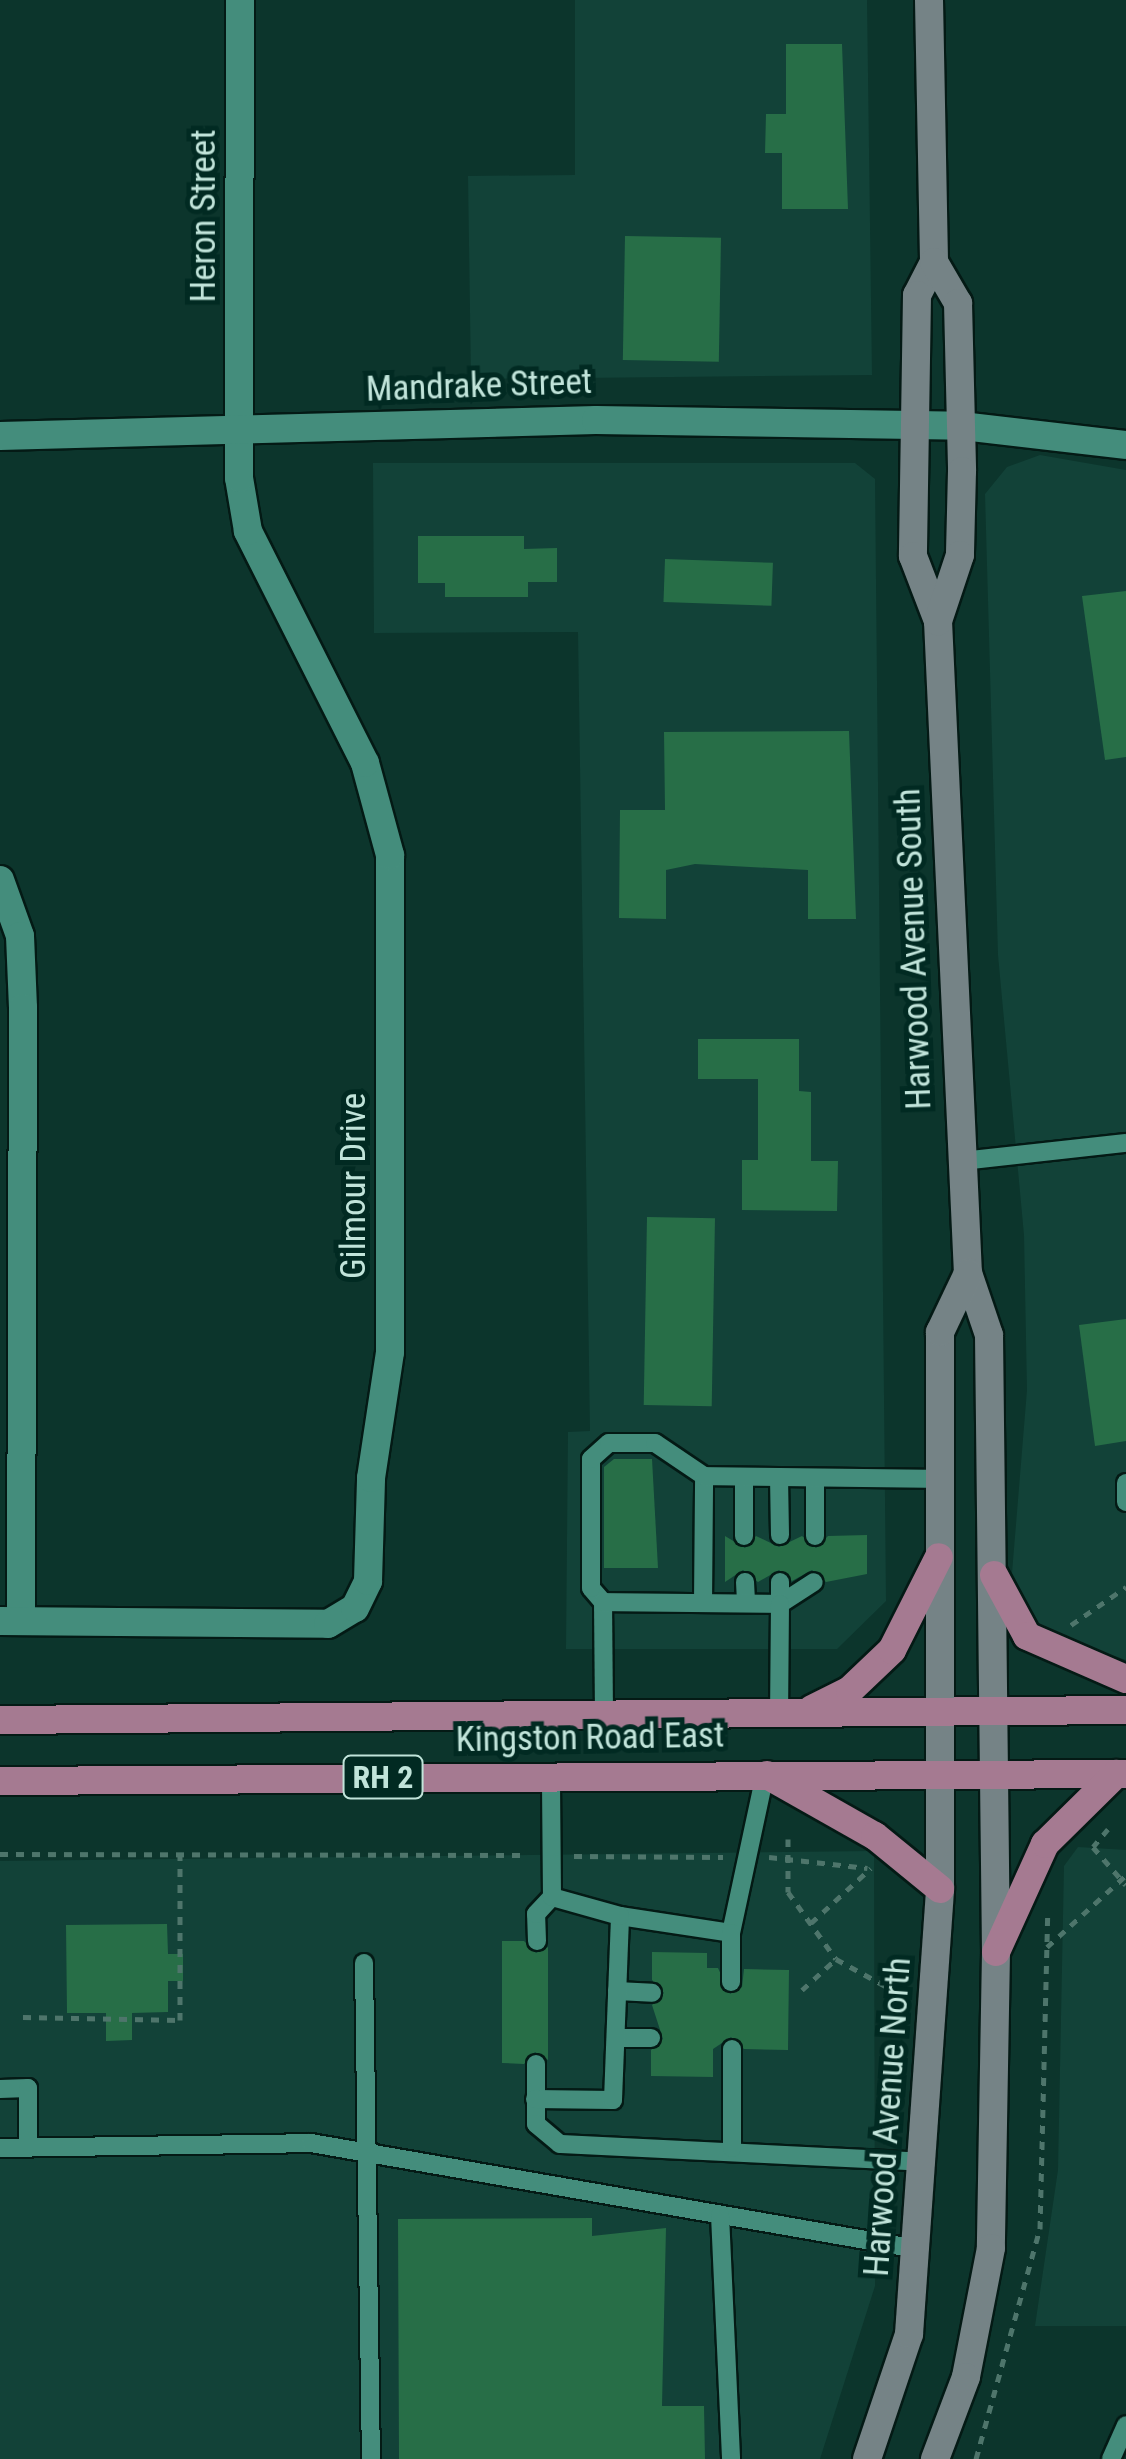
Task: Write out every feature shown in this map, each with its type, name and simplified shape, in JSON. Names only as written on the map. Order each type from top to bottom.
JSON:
[{"type":"main road","name":"Harwood Avenue South","points":[[929,0],[934,262],[917,295],[913,556],[938,621],[968,1273],[990,1335],[993,1775]]},
{"type":"main road","name":"Harwood Avenue South","points":[[934,262],[958,303],[962,426],[960,554],[938,621]]},
{"type":"main road","name":"Harwood Avenue South","points":[[940,1773],[940,1332],[968,1273]]},
{"type":"main road","points":[[793,1713],[850,1690],[892,1650],[939,1557]]},
{"type":"main road","points":[[994,1576],[1027,1636],[1126,1679]]},
{"type":"main road","name":"RH 2","points":[[938,1711],[1126,1710]]},
{"type":"main road","name":"Kingston Road East","points":[[0,1720],[938,1711]]},
{"type":"main road","name":"RH 2","points":[[940,1773],[1121,1774]]},
{"type":"main road","name":"Kingston Road East","points":[[0,1782],[940,1773]]},
{"type":"main road","name":"Harwood Avenue North","points":[[867,2459],[909,2334],[924,2162],[940,1889],[940,1773]]},
{"type":"main road","points":[[765,1774],[876,1836],[940,1889]]},
{"type":"main road","points":[[996,1952],[1044,1844],[1121,1774]]},
{"type":"main road","points":[[935,2459],[966,2377],[991,2248],[996,1952],[993,1775]]},
{"type":"street","name":"Heron Street","points":[[240,0],[241,432]]},
{"type":"street","name":"Mandrake Street","points":[[0,436],[596,420],[962,426],[1126,445]]},
{"type":"street","name":"Gilmour Drive","points":[[11,1621],[328,1624],[355,1608],[368,1580],[371,1478],[390,1352],[390,855],[365,764],[248,531],[241,432]]},
{"type":"street","points":[[0,880],[20,936],[23,1008],[11,1621]]},
{"type":"lane","points":[[962,1161],[1126,1142]]},
{"type":"lane","points":[[604,1715],[602,1602],[591,1588],[591,1459],[608,1442],[655,1443],[704,1476],[938,1479]]},
{"type":"lane","points":[[704,1476],[704,1603]]},
{"type":"lane","points":[[744,1477],[744,1536]]},
{"type":"lane","points":[[779,1477],[780,1536]]},
{"type":"lane","points":[[814,1478],[815,1536]]},
{"type":"lane","points":[[1126,1483],[1126,1502]]},
{"type":"lane","points":[[745,1582],[746,1603]]},
{"type":"lane","points":[[780,1582],[793,1713]]},
{"type":"lane","points":[[602,1602],[780,1604],[814,1582]]},
{"type":"lane","points":[[731,1982],[731,1934],[751,1857],[765,1774]]},
{"type":"lane","points":[[537,1941],[536,1914],[552,1897],[551,1776]]},
{"type":"lane","points":[[552,1897],[620,1916],[731,1934]]},
{"type":"lane","points":[[536,2099],[614,2100],[620,1916]]},
{"type":"lane","points":[[364,1963],[371,2459]]},
{"type":"lane","points":[[618,1991],[652,1992]]},
{"type":"lane","points":[[616,2038],[651,2038]]},
{"type":"lane","points":[[732,2049],[732,2148]]},
{"type":"lane","points":[[536,2064],[536,2124],[560,2144],[714,2158],[732,2148],[924,2162]]},
{"type":"lane","points":[[0,2088],[28,2088],[28,2146]]},
{"type":"lane","points":[[0,2148],[311,2143],[916,2249]]},
{"type":"lane","points":[[720,2215],[731,2459]]},
{"type":"lane","points":[[1111,2459],[1126,2425]]},
{"type":"path","points":[[1060,1633],[1126,1587]]},
{"type":"path","points":[[976,2459],[1040,2229],[1046,1948],[1124,1880],[1093,1846],[1108,1830]]},
{"type":"path","points":[[788,1839],[788,1892],[836,1959],[889,1988]]},
{"type":"path","points":[[0,1854],[788,1857],[869,1869]]},
{"type":"path","points":[[23,2017],[180,2020],[180,1854]]},
{"type":"path","points":[[810,1924],[883,1858]]},
{"type":"path","points":[[802,1990],[836,1959]]},
{"type":"shaded area","points":[[575,0],[867,0],[872,375],[471,379],[468,176],[575,175]]},
{"type":"shaded area","points":[[1040,455],[1126,470],[1126,1660],[1039,1629],[1016,1600],[1012,1573],[1027,1390],[1024,1235],[998,955],[985,494],[1007,467]]},
{"type":"shaded area","points":[[373,463],[855,463],[875,479],[886,1601],[837,1649],[566,1649],[568,1432],[590,1431],[578,632],[374,633]]},
{"type":"shaded area","points":[[1078,1847],[1126,1850],[1126,2326],[1035,2326],[1058,2170],[1064,1866]]},
{"type":"shaded area","points":[[874,1851],[875,2286],[820,2459],[0,2459],[0,1861]]},
{"type":"building","points":[[786,44],[842,44],[848,209],[782,209],[782,153],[765,153],[766,114],[786,114]]},
{"type":"building","points":[[625,236],[721,238],[719,362],[623,360]]},
{"type":"building","points":[[418,536],[524,536],[524,549],[557,548],[557,582],[528,582],[528,597],[445,597],[445,583],[418,583]]},
{"type":"building","points":[[665,559],[773,563],[771,606],[663,602]]},
{"type":"building","points":[[1126,591],[1126,757],[1105,760],[1082,596]]},
{"type":"building","points":[[849,731],[856,919],[808,919],[808,870],[695,864],[666,870],[666,919],[619,918],[620,810],[665,810],[664,732]]},
{"type":"building","points":[[698,1039],[799,1039],[799,1091],[811,1092],[811,1161],[838,1161],[837,1211],[742,1210],[742,1160],[758,1160],[758,1079],[698,1079]]},
{"type":"building","points":[[647,1217],[715,1218],[712,1406],[644,1405]]},
{"type":"building","points":[[1126,1319],[1126,1441],[1095,1446],[1079,1325]]},
{"type":"building","points":[[614,1459],[652,1459],[658,1568],[604,1568],[604,1467]]},
{"type":"building","points":[[867,1535],[867,1574],[826,1582],[812,1570],[792,1581],[779,1570],[758,1582],[743,1570],[725,1582],[725,1536],[745,1548],[756,1536],[779,1547],[802,1536],[816,1548],[828,1536]]},
{"type":"building","points":[[167,1924],[168,1954],[183,1954],[183,1981],[168,1981],[168,2012],[132,2013],[132,2040],[106,2041],[106,2013],[67,2013],[66,1925]]},
{"type":"building","points":[[502,1941],[524,1941],[536,1953],[548,1947],[548,2060],[535,2052],[524,2064],[502,2063]]},
{"type":"building","points":[[652,1952],[707,1953],[707,1968],[718,1968],[730,1994],[742,1987],[744,1969],[789,1970],[788,2050],[744,2049],[731,2037],[713,2049],[713,2077],[651,2076],[651,2050],[663,2039],[652,2005],[664,1993],[652,1980]]},
{"type":"building","points":[[592,2218],[592,2236],[666,2228],[662,2406],[704,2406],[705,2459],[399,2459],[398,2219]]}]
